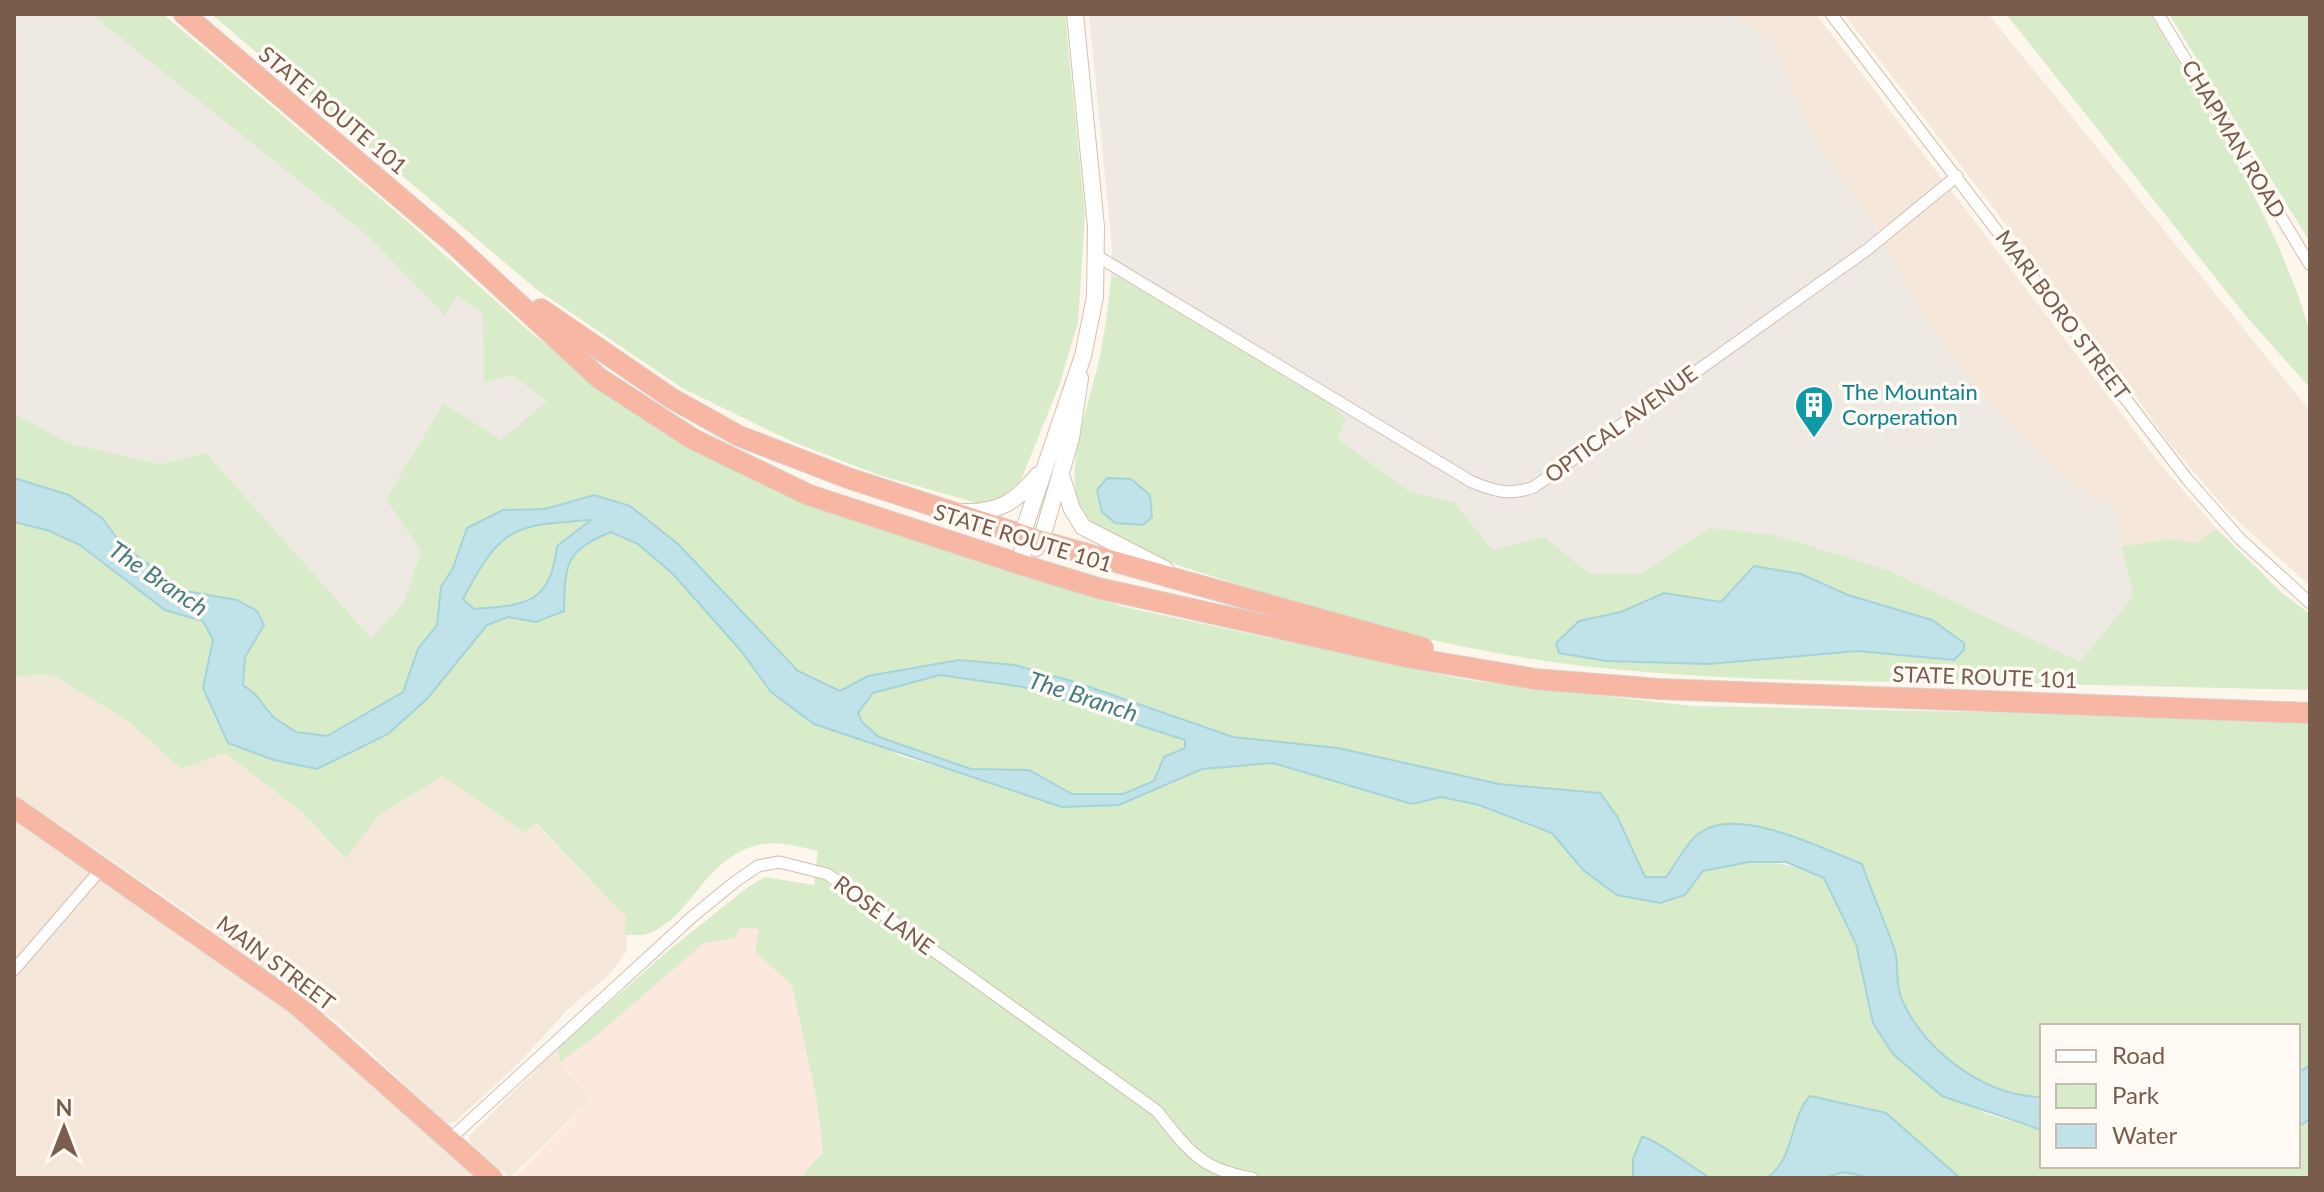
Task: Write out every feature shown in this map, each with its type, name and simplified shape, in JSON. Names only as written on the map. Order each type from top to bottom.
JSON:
[{"type":"highway","name":"STATE ROUTE 101","points":[[184,14],[452,242],[599,378],[693,439],[809,495],[1098,588],[1407,657],[1535,679],[1659,689],[2310,713]]},
{"type":"highway","name":"STATE ROUTE 101","points":[[452,242],[571,331],[671,398],[739,436],[848,478],[1032,538],[1443,653],[1659,689]]},
{"type":"highway","name":"MAIN STREET","points":[[14,807],[296,1004],[492,1178]]},
{"type":"street","points":[[1032,538],[1044,467],[1091,326],[1097,256],[1075,14]]},
{"type":"street","name":"MARLBORO STREET","points":[[1831,14],[2187,479],[2240,539],[2310,603]]},
{"type":"street","name":"CHAPMAN ROAD","points":[[2158,14],[2310,265]]},
{"type":"street","name":"OPTICAL AVENUE","points":[[1097,256],[1472,482],[1505,493],[1519,493],[1534,487],[1868,249],[1957,176]]},
{"type":"street","points":[[1023,565],[1061,474],[1071,438],[1083,356]]},
{"type":"street","points":[[940,508],[966,512],[1005,507],[1019,498],[1044,467]]},
{"type":"street","points":[[1061,474],[1072,509],[1083,527],[1206,588]]},
{"type":"street","name":"ROSE LANE","points":[[450,1139],[692,917],[758,866],[779,862],[827,874],[1157,1111],[1196,1158],[1221,1173],[1252,1178]]},
{"type":"street","points":[[14,970],[102,868]]},
{"type":"shaded area","points":[[14,14],[91,14],[368,236],[444,315],[456,295],[484,314],[512,374],[548,401],[501,440],[444,403],[421,551],[403,604],[371,638],[206,453],[160,464],[68,443],[14,413]]},
{"type":"shaded area","points":[[1089,14],[1732,14],[1771,40],[1815,140],[1877,230],[1927,323],[1989,403],[2071,485],[2113,506],[2133,596],[2080,663],[1890,571],[1709,528],[1641,574],[1590,574],[1544,537],[1493,550],[1454,502],[1410,492],[1338,439],[1330,403],[1119,277],[1111,278],[1112,247]]},
{"type":"shaded area","points":[[1732,14],[1816,14],[2160,464],[2217,529],[2195,543],[2172,539],[2122,546],[2113,506],[2071,485],[1989,403],[1927,323],[1877,230],[1815,140],[1771,40]]},
{"type":"shaded area","points":[[1844,14],[1988,14],[2104,156],[2310,411],[2310,586],[2228,512],[2166,439],[2105,353]]},
{"type":"shaded area","points":[[53,675],[129,722],[181,769],[225,753],[299,810],[345,859],[377,817],[442,776],[525,833],[535,823],[626,917],[627,951],[608,976],[567,1010],[519,1063],[455,1122],[446,1124],[342,1026],[190,914],[14,794],[14,676]]},
{"type":"shaded area","points":[[14,816],[311,1025],[476,1178],[14,1178]]},
{"type":"shaded area","points":[[740,928],[760,929],[756,952],[792,985],[816,1097],[823,1152],[805,1174],[800,1178],[514,1178],[592,1098],[560,1062],[596,1036],[704,943],[735,938]]},
{"type":"shaded area","points":[[558,1048],[565,1069],[592,1098],[510,1178],[471,1144],[469,1136]]},
{"type":"green space","points":[[91,14],[163,14],[408,222],[530,332],[611,394],[705,452],[1124,607],[1468,680],[1692,706],[2310,719],[2310,1065],[2300,1072],[2300,1024],[2040,1024],[2040,1097],[1999,1089],[1959,1068],[1925,1037],[1912,1019],[1900,994],[1895,951],[1861,864],[1781,833],[1737,824],[1717,825],[1696,836],[1666,877],[1645,878],[1637,865],[1499,784],[1338,748],[1233,737],[1075,682],[1015,665],[958,660],[868,676],[840,691],[798,671],[678,544],[631,506],[595,495],[545,509],[503,510],[467,528],[453,568],[441,587],[437,625],[418,649],[403,692],[327,736],[296,732],[273,717],[255,694],[243,686],[245,657],[264,626],[207,594],[186,591],[122,545],[102,518],[69,495],[14,478],[14,413],[68,443],[160,464],[206,453],[371,638],[403,604],[421,551],[386,499],[444,403],[501,440],[547,401],[512,375],[484,383],[483,314],[457,295],[445,316],[368,236]]},
{"type":"green space","points":[[211,14],[1065,14],[1085,215],[1078,323],[1059,386],[1021,480],[1001,500],[980,504],[879,475],[793,442],[684,389],[536,289]]},
{"type":"green space","points":[[2006,14],[2150,14],[2240,169],[2280,250],[2311,339],[2310,388],[2245,315]]},
{"type":"green space","points":[[2169,14],[2310,14],[2310,242]]},
{"type":"green space","points":[[1119,277],[1330,403],[1345,420],[1338,439],[1410,492],[1454,502],[1493,550],[1544,537],[1590,574],[1641,574],[1709,528],[1775,535],[1890,571],[2080,662],[2133,596],[2122,546],[2172,539],[2195,543],[2217,529],[2282,593],[2310,614],[2310,690],[1762,679],[1567,664],[1480,650],[1394,631],[1169,562],[1110,536],[1084,513],[1077,498],[1075,480],[1079,438],[1101,350],[1111,278]],"holes":[[[1754,566],[1801,575],[1964,650],[1954,660],[1858,651],[1709,664],[1607,661],[1562,636],[1572,632],[1579,621],[1621,612],[1664,593],[1721,602]]]},
{"type":"green space","points":[[593,520],[554,568],[545,589],[515,606],[474,610],[463,599],[496,544],[529,524]]},
{"type":"green space","points":[[14,522],[47,530],[80,545],[165,610],[203,621],[213,640],[203,688],[274,760],[427,699],[487,625],[508,617],[536,622],[564,611],[565,581],[570,561],[584,546],[611,532],[638,544],[673,574],[742,652],[771,692],[901,756],[1017,789],[1062,807],[1119,805],[1202,769],[1273,763],[1412,804],[1441,797],[1479,805],[1552,833],[1583,870],[1685,895],[1703,871],[1722,867],[1764,862],[1806,871],[1824,878],[1856,944],[1873,1023],[1984,1113],[2040,1129],[2040,1168],[2300,1168],[2300,1126],[2310,1119],[2310,1178],[800,1178],[823,1152],[816,1097],[792,985],[755,952],[759,929],[740,928],[735,938],[704,943],[596,1036],[560,1062],[558,1048],[669,950],[748,887],[765,877],[814,885],[818,851],[776,843],[742,851],[726,860],[665,924],[648,934],[625,935],[626,917],[536,823],[525,833],[442,776],[377,817],[346,859],[299,810],[225,753],[181,769],[129,722],[53,675],[14,676]]},
{"type":"green space","points":[[940,675],[1023,687],[1185,740],[1185,748],[1164,757],[1154,780],[1123,794],[1072,794],[1029,770],[971,769],[879,737],[862,722],[858,713],[873,693]]},
{"type":"water","name":"The Branch","points":[[14,478],[69,495],[102,518],[122,545],[186,591],[237,600],[257,611],[264,625],[245,657],[243,685],[255,694],[273,717],[296,732],[327,736],[403,692],[418,649],[437,625],[441,587],[453,568],[467,528],[503,510],[545,509],[594,495],[630,506],[678,544],[798,671],[840,691],[868,676],[959,660],[1015,665],[1075,682],[1233,737],[1338,748],[1499,784],[1600,793],[1617,816],[1645,877],[1666,877],[1696,836],[1718,825],[1737,824],[1782,833],[1862,864],[1895,951],[1900,994],[1913,1019],[1926,1037],[1959,1068],[1999,1089],[2040,1097],[2040,1129],[1942,1096],[1893,1054],[1873,1023],[1856,944],[1824,878],[1786,862],[1749,862],[1703,871],[1685,895],[1660,903],[1617,895],[1583,870],[1552,833],[1479,805],[1441,797],[1412,804],[1273,763],[1202,769],[1119,805],[1062,807],[814,724],[771,692],[742,652],[673,574],[638,544],[611,532],[584,546],[571,561],[565,581],[564,611],[536,622],[508,617],[487,625],[427,699],[388,734],[317,769],[274,760],[228,743],[203,688],[213,640],[203,621],[165,610],[80,545],[47,530],[14,522]],"holes":[[[591,520],[557,546],[549,580],[533,598],[508,606],[474,609],[463,599],[488,557],[512,534],[543,524]],[[940,675],[1023,687],[1185,740],[1185,748],[1164,757],[1154,781],[1123,794],[1072,794],[1029,770],[971,769],[879,737],[862,722],[858,713],[873,693]]]},
{"type":"water","points":[[1107,478],[1131,479],[1150,495],[1152,517],[1143,525],[1115,523],[1102,512],[1097,490]]},
{"type":"water","points":[[1754,566],[1801,574],[1848,595],[1932,620],[1964,643],[1964,650],[1954,660],[1858,651],[1709,664],[1607,661],[1559,653],[1556,643],[1579,621],[1621,612],[1664,593],[1721,602]]},
{"type":"water","points":[[2310,1065],[2310,1119],[2300,1126],[2300,1072]]},
{"type":"water","points":[[1810,1096],[1886,1113],[1960,1178],[1872,1178],[1844,1172],[1824,1178],[1767,1178],[1783,1160],[1798,1116]]},
{"type":"water","points":[[1642,1137],[1665,1148],[1710,1178],[1633,1178],[1633,1159]]},
{"type":"place","name":"The Mountain Corperation","points":[[1814,439]]}]
